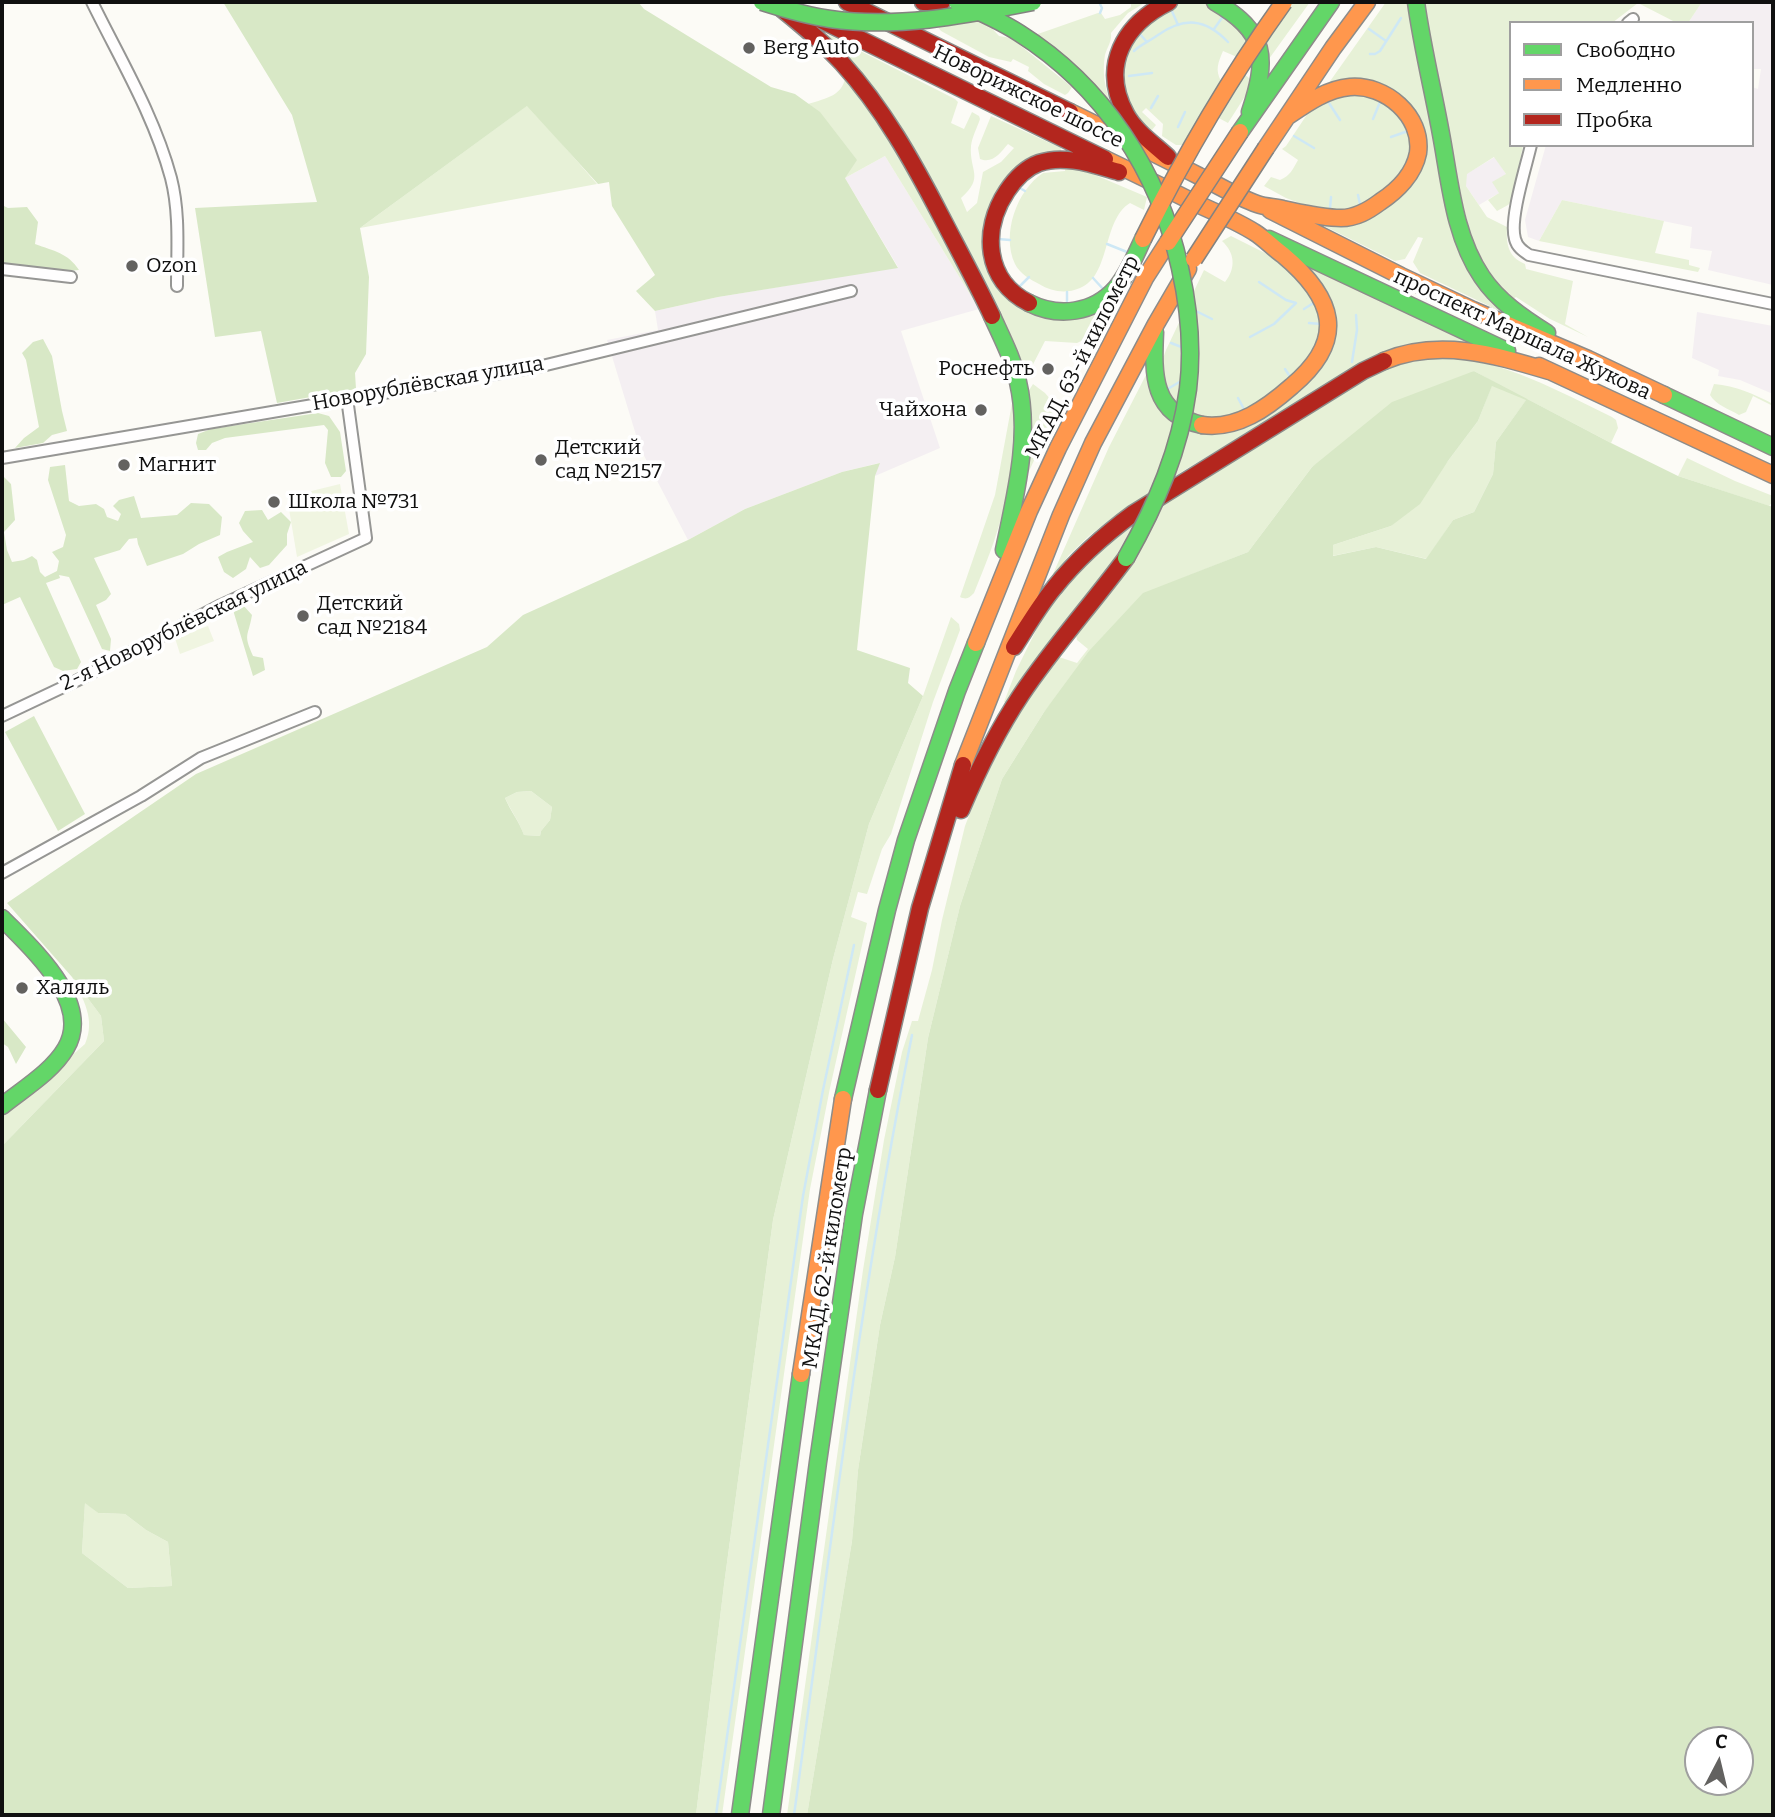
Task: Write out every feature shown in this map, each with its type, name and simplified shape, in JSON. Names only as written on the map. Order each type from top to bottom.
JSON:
[{"type":"main road","points":[[762,2],[808,16],[877,24],[941,19],[1033,2]]},
{"type":"main road","points":[[772,2],[799,21],[834,54],[880,109],[915,165],[986,301],[1010,356],[1020,389],[1023,416],[1011,517],[995,594]]},
{"type":"main road","name":"Новорижское шоссе","points":[[784,2],[1254,232]]},
{"type":"main road","name":"Новорижское шоссе","points":[[847,2],[1257,204]]},
{"type":"main road","points":[[923,2],[942,2]]},
{"type":"main road","points":[[920,908],[977,771],[997,734],[1022,693],[1126,558],[1162,489],[1177,444],[1190,363],[1188,311],[1176,249],[1154,186],[1128,141],[1091,92],[1043,48],[1014,29],[957,2]]},
{"type":"main road","points":[[1169,2],[1148,12],[1130,30],[1118,56],[1116,84],[1119,99],[1128,116],[1179,166]]},
{"type":"main road","points":[[1215,2],[1233,11],[1248,24],[1259,42],[1262,62],[1260,80],[1244,127]]},
{"type":"main road","points":[[1165,187],[1083,161],[1064,159],[1035,164],[1013,181],[992,224],[991,252],[1001,279],[1022,301],[1052,312],[1084,309],[1110,294],[1121,282],[1177,171],[1222,93],[1284,2]]},
{"type":"main road","name":"МКАД, 63-й километр","points":[[932,763],[957,691],[1029,511],[1058,448],[1145,278],[1244,127],[1331,2]]},
{"type":"main road","points":[[996,676],[1093,443],[1156,324],[1194,259],[1266,148],[1367,2]]},
{"type":"main road","points":[[1416,2],[1457,209],[1468,250],[1483,278],[1512,309],[1588,359]]},
{"type":"main road","points":[[1257,204],[1349,218],[1372,208],[1398,188],[1415,163],[1418,149],[1413,122],[1402,107],[1380,92],[1358,86],[1341,88],[1326,93],[1288,116]]},
{"type":"main road","name":"проспект Маршала Жукова","points":[[1257,204],[1473,310],[1588,359],[1773,447]]},
{"type":"main road","points":[[1156,324],[1154,359],[1160,396],[1169,408],[1184,420],[1202,425],[1231,425],[1281,396],[1304,376],[1317,360],[1324,345],[1328,319],[1326,306],[1313,284],[1254,232]]},
{"type":"main road","name":"проспект Маршала Жукова","points":[[1254,232],[1773,475]]},
{"type":"main road","points":[[996,676],[1052,589],[1111,530],[1363,371],[1386,359],[1426,350],[1481,353],[1549,371]]},
{"type":"main road","name":"МКАД, 62-й километр","points":[[771,1815],[854,1214],[877,1094],[920,908],[962,767],[996,676]]},
{"type":"main road","name":"МКАД, 62-й километр","points":[[740,1815],[788,1459],[845,1089],[887,910],[906,840],[932,763]]},
{"type":"main road","points":[[2,918],[53,974],[69,1002],[74,1019],[71,1041],[65,1050],[2,1106]]},
{"type":"street","points":[[92,2],[136,88],[171,179],[177,214],[177,286]]},
{"type":"street","points":[[1531,147],[1514,218],[1514,236],[1524,252],[1773,304]]},
{"type":"street","points":[[2,269],[71,277]]},
{"type":"street","name":"Новорублёвская улица","points":[[2,458],[542,366],[851,291]]},
{"type":"street","name":"2-я Новорублёвская улица","points":[[2,716],[76,681],[221,605],[366,538],[347,398]]},
{"type":"street","points":[[2,873],[141,796],[201,758],[315,712]]},
{"type":"shaded area","points":[[1702,2],[1773,2],[1773,285],[1708,270],[1712,251],[1690,248],[1692,227],[1562,200],[1539,241],[1528,237],[1525,220],[1545,147],[1754,147],[1754,88],[1758,89],[1761,69],[1754,69],[1754,21],[1689,21]]},
{"type":"shaded area","points":[[885,156],[979,309],[901,331],[940,448],[875,476],[879,463],[842,472],[745,509],[688,540],[640,448],[607,340],[658,330],[655,311],[718,297],[898,267],[845,178]]},
{"type":"shaded area","points":[[1495,157],[1506,174],[1499,193],[1479,205],[1466,186],[1466,174]]},
{"type":"shaded area","points":[[1697,312],[1773,326],[1773,394],[1740,380],[1718,376],[1719,370],[1692,358]]},
{"type":"green space","points":[[223,2],[638,2],[644,9],[771,87],[795,94],[820,112],[857,160],[845,178],[898,268],[718,297],[655,311],[636,291],[655,275],[612,206],[609,182],[598,184],[527,106],[360,228],[369,277],[366,354],[355,373],[356,389],[277,403],[261,331],[215,337],[195,208],[317,202],[292,115]]},
{"type":"green space","points":[[1131,2],[1146,2],[1128,13],[1111,33],[1104,67],[1110,103],[1035,35],[1098,13],[1105,19],[1120,15],[1131,7]]},
{"type":"green space","points":[[1181,2],[1215,5],[1250,38],[1237,57],[1223,51],[1218,66],[1221,81],[1183,145],[1176,145],[1162,136],[1163,124],[1146,108],[1142,112],[1156,125],[1152,130],[1124,97],[1123,55],[1155,12]]},
{"type":"green space","points":[[1292,2],[1310,2],[1266,63],[1262,43]]},
{"type":"green space","points":[[1386,2],[1411,2],[1451,207],[1504,313],[1420,273],[1413,262],[1423,238],[1418,237],[1405,259],[1395,261],[1316,222],[1338,223],[1412,180],[1406,103],[1326,87]]},
{"type":"green space","points":[[1421,2],[1702,2],[1689,21],[1673,21],[1638,3],[1615,21],[1509,21],[1509,147],[1523,147],[1513,200],[1497,211],[1488,200],[1499,193],[1492,182],[1506,174],[1494,157],[1467,174],[1466,186],[1487,217],[1507,227],[1509,249],[1515,258],[1525,264],[1526,269],[1573,281],[1565,324],[1588,337],[1550,319],[1516,297],[1513,299],[1491,277],[1472,239]]},
{"type":"green space","points":[[974,19],[988,24],[999,36],[1011,38],[1072,87],[1068,93],[1065,95],[1044,84],[1028,71],[1029,67],[1013,59],[1011,62],[989,57],[941,31],[936,25]]},
{"type":"green space","points":[[825,33],[955,99],[958,102],[951,123],[964,129],[972,112],[979,116],[971,146],[974,179],[961,198],[967,212],[977,203],[983,172],[1001,162],[1014,148],[1008,144],[992,159],[980,159],[978,148],[991,116],[1061,148],[1061,151],[1051,152],[1012,175],[990,267],[1054,317],[1132,275],[1100,332],[1077,343],[1045,341],[1026,378],[917,155],[889,108]]},
{"type":"green space","points":[[846,73],[899,153],[979,309],[885,156],[845,178],[820,113],[808,104],[828,98],[838,91],[845,81]]},
{"type":"green space","points":[[1240,74],[1248,78],[1251,87],[1228,123],[1215,116]]},
{"type":"green space","points":[[1331,95],[1374,95],[1406,124],[1411,151],[1403,174],[1351,212],[1302,204],[1264,186],[1271,177],[1280,180],[1291,172],[1298,160],[1282,149],[1312,107]]},
{"type":"green space","points":[[528,105],[597,184],[360,228]]},
{"type":"green space","points":[[1066,164],[1147,197],[1144,210],[1130,203],[1121,211],[1097,272],[1090,282],[1075,290],[1064,291],[1044,287],[1022,273],[1015,264],[1010,240],[1014,214],[1026,190],[1043,173],[1065,171]]},
{"type":"green space","points":[[1562,200],[1664,221],[1655,253],[1689,260],[1689,265],[1700,268],[1698,272],[1539,241]]},
{"type":"green space","points":[[2,205],[8,208],[27,207],[38,222],[35,244],[65,256],[79,270],[56,272],[2,265]]},
{"type":"green space","points":[[1231,236],[1279,260],[1319,302],[1320,345],[1299,373],[1236,418],[1204,421],[1170,399],[1164,387],[1162,361],[1204,270],[1225,282],[1229,277],[1232,256],[1222,241]]},
{"type":"green space","points":[[1297,260],[1475,344],[1355,368],[1183,471],[1112,518],[1089,536],[1053,574],[1109,447],[1147,373],[1170,417],[1256,417],[1331,337]]},
{"type":"green space","points":[[43,339],[52,356],[67,431],[52,435],[43,443],[15,448],[39,427],[26,360],[22,353],[33,342]]},
{"type":"green space","points":[[1444,357],[1488,364],[1530,378],[1612,417],[1618,428],[1611,443],[1527,399],[1496,442],[1493,474],[1474,512],[1453,520],[1427,559],[1376,547],[1332,556],[1333,545],[1391,526],[1448,461],[1478,421],[1492,385],[1523,398],[1474,371],[1312,467],[1248,552],[1143,594],[1044,712],[1002,779],[960,906],[928,1038],[895,1257],[880,1325],[858,1470],[852,1541],[807,1815],[787,1815],[863,1270],[884,1140],[902,1052],[912,1021],[918,1021],[965,826],[979,790],[1021,709],[1059,657],[1077,663],[1088,649],[1077,640],[1076,634],[1006,703],[1004,702],[1016,671],[1044,614],[1060,589],[1102,545],[1373,375],[1402,362]]},
{"type":"green space","points":[[1474,371],[1678,476],[1773,507],[1773,1815],[807,1815],[852,1541],[858,1470],[880,1325],[895,1257],[928,1038],[960,906],[1002,779],[1044,712],[1089,651],[1143,593],[1248,552],[1312,467],[1392,402]],"holes":[[[1492,386],[1526,400],[1496,442],[1493,474],[1474,512],[1453,520],[1426,559],[1376,547],[1333,556],[1333,545],[1391,526],[1420,504],[1478,421]]]},
{"type":"green space","points":[[1033,384],[1051,400],[1054,410],[1052,422],[1023,484],[1028,392]]},
{"type":"green space","points":[[1714,384],[1745,391],[1773,406],[1753,396],[1746,412],[1739,415],[1719,404],[1710,395]]},
{"type":"green space","points":[[1013,398],[1012,455],[1003,511],[974,593],[968,598],[962,598],[960,597],[995,495]]},
{"type":"green space","points":[[318,413],[329,416],[340,432],[346,471],[341,477],[331,477],[325,463],[328,430],[324,425],[225,438],[212,443],[206,450],[198,450],[196,443],[198,434],[211,429]]},
{"type":"green space","points":[[1687,458],[1773,496],[1773,501],[1769,506],[1678,476]]},
{"type":"green space","points":[[880,463],[875,476],[857,650],[910,668],[908,683],[923,696],[869,824],[833,959],[773,1220],[696,1815],[2,1815],[2,1146],[104,1041],[101,1016],[72,977],[7,903],[196,774],[487,647],[523,615],[688,540],[745,509],[842,472]],"holes":[[[531,791],[552,807],[550,820],[540,836],[524,835],[505,798],[517,792]],[[85,1503],[98,1513],[125,1514],[168,1542],[172,1586],[128,1588],[82,1553]]]},
{"type":"green space","points":[[65,465],[69,501],[79,506],[96,504],[104,509],[107,517],[118,521],[121,514],[113,506],[119,500],[134,496],[141,518],[177,515],[191,503],[209,504],[222,517],[220,535],[183,554],[147,566],[137,538],[129,539],[120,550],[94,558],[111,594],[96,605],[111,639],[110,651],[102,649],[69,577],[59,575],[60,578],[46,583],[81,662],[77,669],[63,671],[54,667],[20,597],[2,605],[2,475],[11,484],[15,520],[4,532],[12,562],[32,556],[37,560],[40,572],[45,577],[57,571],[59,561],[52,552],[63,547],[66,535],[48,480],[50,467]]},
{"type":"green space","points":[[340,484],[349,534],[297,557],[287,497]]},
{"type":"green space","points":[[262,510],[268,520],[281,512],[291,522],[287,545],[269,565],[260,568],[250,557],[246,569],[233,578],[224,572],[218,557],[253,542],[239,523],[245,511]]},
{"type":"green space","points":[[243,605],[252,615],[248,643],[253,656],[263,658],[265,670],[253,676],[233,610]]},
{"type":"green space","points":[[951,617],[959,624],[960,630],[933,702],[891,834],[882,849],[867,894],[858,892],[851,917],[867,923],[810,1189],[722,1815],[696,1815],[773,1220],[833,959],[869,824],[923,696]]},
{"type":"green space","points":[[208,626],[214,641],[180,654],[175,638]]},
{"type":"green space","points":[[34,716],[85,814],[58,831],[5,732]]},
{"type":"green space","points":[[531,791],[552,807],[550,820],[540,836],[524,835],[505,798],[517,792]]},
{"type":"green space","points":[[72,977],[101,1016],[104,1041],[2,1146],[2,1117],[85,1044],[89,1018]]},
{"type":"green space","points":[[2,1018],[26,1047],[16,1064],[8,1047],[2,1043]]},
{"type":"green space","points":[[85,1502],[98,1513],[125,1514],[168,1542],[172,1586],[128,1588],[82,1553]]},
{"type":"waterway","points":[[1099,2],[1102,8],[1100,13]]},
{"type":"waterway","points":[[1171,9],[1178,25]]},
{"type":"waterway","points":[[1214,29],[1224,15]]},
{"type":"waterway","points":[[1370,54],[1380,51],[1401,18]]},
{"type":"waterway","points":[[1134,51],[1168,29],[1186,23],[1203,24],[1228,42]]},
{"type":"waterway","points":[[1369,29],[1386,41]]},
{"type":"waterway","points":[[1138,32],[1147,42]]},
{"type":"waterway","points":[[1129,76],[1152,73]]},
{"type":"waterway","points":[[1151,108],[1158,96]]},
{"type":"waterway","points":[[1327,100],[1340,120]]},
{"type":"waterway","points":[[1373,119],[1380,102]]},
{"type":"waterway","points":[[1178,127],[1185,112]]},
{"type":"waterway","points":[[1391,137],[1408,131]]},
{"type":"waterway","points":[[1294,136],[1314,148]]},
{"type":"waterway","points":[[1018,187],[1025,191]]},
{"type":"waterway","points":[[1358,195],[1360,204]]},
{"type":"waterway","points":[[1330,209],[1331,197]]},
{"type":"waterway","points":[[998,239],[1010,240]]},
{"type":"waterway","points":[[1107,244],[1127,252]]},
{"type":"waterway","points":[[1018,288],[1029,277]]},
{"type":"waterway","points":[[1093,278],[1104,290]]},
{"type":"waterway","points":[[1250,337],[1274,324],[1296,303],[1286,300],[1259,282]]},
{"type":"waterway","points":[[1067,292],[1067,306]]},
{"type":"waterway","points":[[1304,309],[1315,302]]},
{"type":"waterway","points":[[1196,311],[1212,319]]},
{"type":"waterway","points":[[1352,362],[1357,330],[1356,315]]},
{"type":"waterway","points":[[1309,323],[1321,324]]},
{"type":"waterway","points":[[1171,343],[1184,348]]},
{"type":"waterway","points":[[1285,369],[1291,378]]},
{"type":"waterway","points":[[1166,390],[1181,381]]},
{"type":"waterway","points":[[1238,398],[1245,411]]},
{"type":"waterway","points":[[716,1815],[803,1196],[854,945]]},
{"type":"waterway","points":[[794,1815],[861,1327],[912,1035]]},
{"type":"traffic: fast","points":[[762,2],[821,18],[855,22],[932,19],[1033,2]]},
{"type":"traffic: fast","points":[[957,2],[1019,33],[1077,78],[1123,134],[1142,165],[1170,232],[1188,313],[1188,389],[1173,455],[1147,518],[1126,558]]},
{"type":"traffic: fast","points":[[1215,2],[1245,24],[1259,48],[1259,76],[1250,112]]},
{"type":"traffic: fast","points":[[1240,132],[1331,2]]},
{"type":"traffic: fast","points":[[1416,2],[1451,190],[1465,244],[1482,277],[1496,294],[1520,315],[1547,333]]},
{"type":"traffic: fast","points":[[1029,303],[1052,311],[1076,310],[1097,303],[1120,283],[1143,239]]},
{"type":"traffic: fast","points":[[1269,239],[1507,351]]},
{"type":"traffic: fast","points":[[992,316],[1016,373],[1022,403],[1020,466],[1004,550]]},
{"type":"traffic: fast","points":[[1155,332],[1154,363],[1159,391],[1173,412],[1202,425]]},
{"type":"traffic: fast","points":[[1664,395],[1773,447]]},
{"type":"traffic: fast","points":[[843,1099],[906,840],[976,643]]},
{"type":"traffic: fast","points":[[2,918],[55,977],[71,1012],[72,1030],[66,1048],[53,1065],[2,1106]]},
{"type":"traffic: fast","points":[[771,1815],[854,1214],[878,1090]]},
{"type":"traffic: fast","points":[[740,1815],[801,1374]]},
{"type":"traffic: slow","points":[[1143,239],[1209,118],[1284,2]]},
{"type":"traffic: slow","points":[[1266,148],[1367,2]]},
{"type":"traffic: slow","points":[[1070,112],[1250,201],[1263,206],[1319,216],[1346,218],[1366,211],[1398,187],[1409,175],[1416,161],[1418,139],[1408,115],[1399,105],[1376,91],[1363,87],[1333,91],[1288,116]]},
{"type":"traffic: slow","points":[[1168,242],[1240,132]]},
{"type":"traffic: slow","points":[[1194,259],[1266,148]]},
{"type":"traffic: slow","points":[[1105,159],[1258,234],[1300,271],[1323,303],[1328,319],[1327,335],[1321,352],[1310,369],[1282,394],[1251,416],[1227,424],[1202,425]]},
{"type":"traffic: slow","points":[[1270,210],[1473,310],[1664,395]]},
{"type":"traffic: slow","points":[[976,643],[1029,511],[1058,448],[1145,278],[1168,242]]},
{"type":"traffic: slow","points":[[963,765],[1061,515],[1093,443],[1188,269]]},
{"type":"traffic: slow","points":[[1384,361],[1425,351],[1467,351],[1549,371]]},
{"type":"traffic: slow","points":[[1539,366],[1773,475]]},
{"type":"traffic: slow","points":[[801,1374],[843,1099]]},
{"type":"traffic: jam","points":[[847,2],[1070,112]]},
{"type":"traffic: jam","points":[[923,2],[942,2]]},
{"type":"traffic: jam","points":[[1168,157],[1130,120],[1115,79],[1116,63],[1129,34],[1153,11],[1169,2]]},
{"type":"traffic: jam","points":[[782,9],[835,56],[857,80],[884,117],[919,176],[992,316]]},
{"type":"traffic: jam","points":[[819,19],[1105,159]]},
{"type":"traffic: jam","points":[[1029,303],[1003,282],[992,253],[993,222],[1007,191],[1025,171],[1049,161],[1079,162],[1119,172]]},
{"type":"traffic: jam","points":[[1014,647],[1063,577],[1123,521],[1363,371],[1384,361]]},
{"type":"traffic: jam","points":[[961,810],[988,751],[1021,695],[1126,558]]},
{"type":"traffic: jam","points":[[878,1090],[920,908],[963,765]]},
{"type":"place","name":"Berg Auto","points":[[749,48]]},
{"type":"place","name":"Ozon","points":[[132,266]]},
{"type":"place","name":"Роснефть","points":[[1048,369]]},
{"type":"place","name":"Чайхона","points":[[981,410]]},
{"type":"place","name":"Детский сад №2157","points":[[541,460]]},
{"type":"place","name":"Магнит","points":[[124,465]]},
{"type":"place","name":"Школа №731","points":[[274,502]]},
{"type":"place","name":"Детский сад №2184","points":[[303,616]]},
{"type":"place","name":"Халяль","points":[[22,988]]}]
